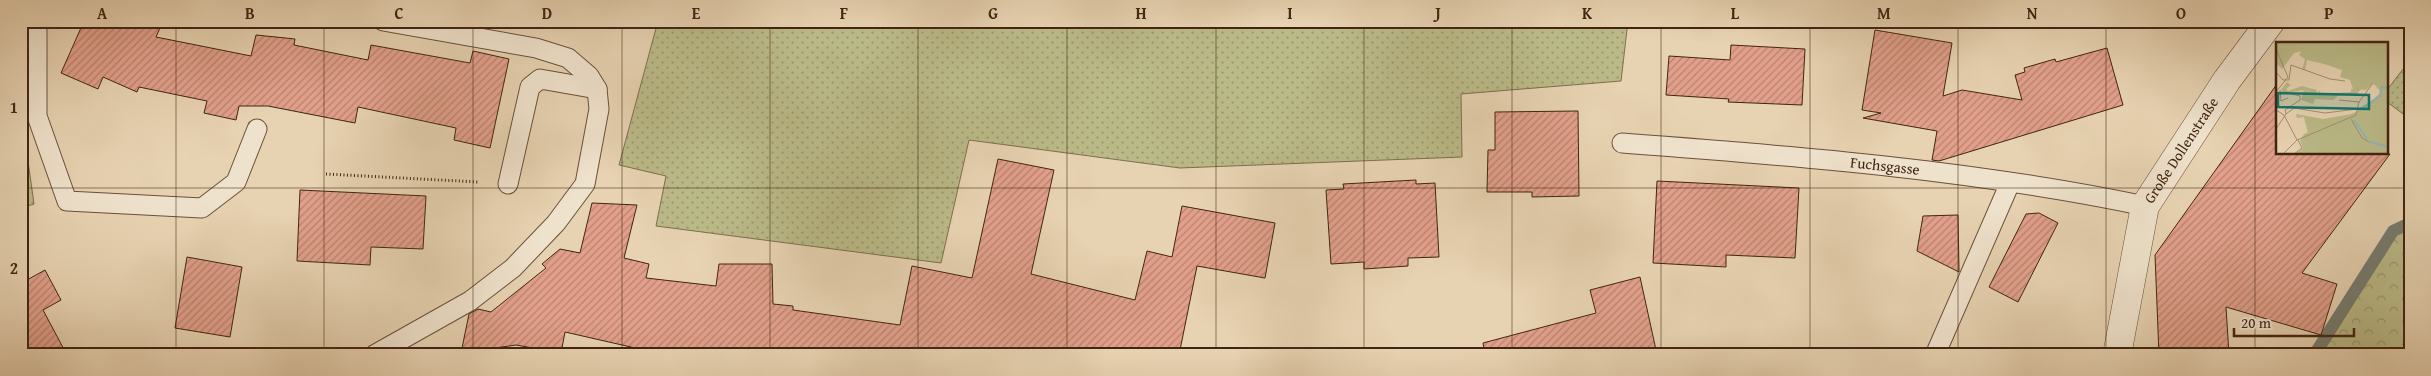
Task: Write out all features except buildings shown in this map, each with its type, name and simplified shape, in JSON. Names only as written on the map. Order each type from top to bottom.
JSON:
[{"type":"street","name":"Große Dollenstraße","points":[[2117,355],[2145,206],[2227,80],[2272,21]]},
{"type":"lane","points":[[37,21],[37,116],[67,201],[202,208],[236,182],[257,129]]},
{"type":"lane","points":[[374,355],[470,301],[513,268],[556,223],[584,184],[599,109],[596,89],[589,76],[568,58],[536,48],[383,21]]},
{"type":"lane","points":[[508,184],[530,87],[540,79],[596,89]]},
{"type":"lane","name":"Fuchsgasse","points":[[1622,143],[1822,158],[2010,183],[2145,206]]},
{"type":"lane","points":[[1936,355],[2010,183]]},
{"type":"path","points":[[326,174],[508,184]]},
{"type":"green space","points":[[658,21],[1628,21],[1621,81],[1461,94],[1462,157],[1180,168],[969,140],[941,263],[656,226],[666,176],[619,165]]},
{"type":"green space","points":[[2410,60],[2410,119],[2388,103],[2388,89]]},
{"type":"green space","points":[[21,111],[34,204],[21,208]]},
{"type":"green space","points":[[2410,214],[2410,355],[2321,355]]},
{"type":"waterway","points":[[2314,355],[2393,231],[2410,223]]}]
